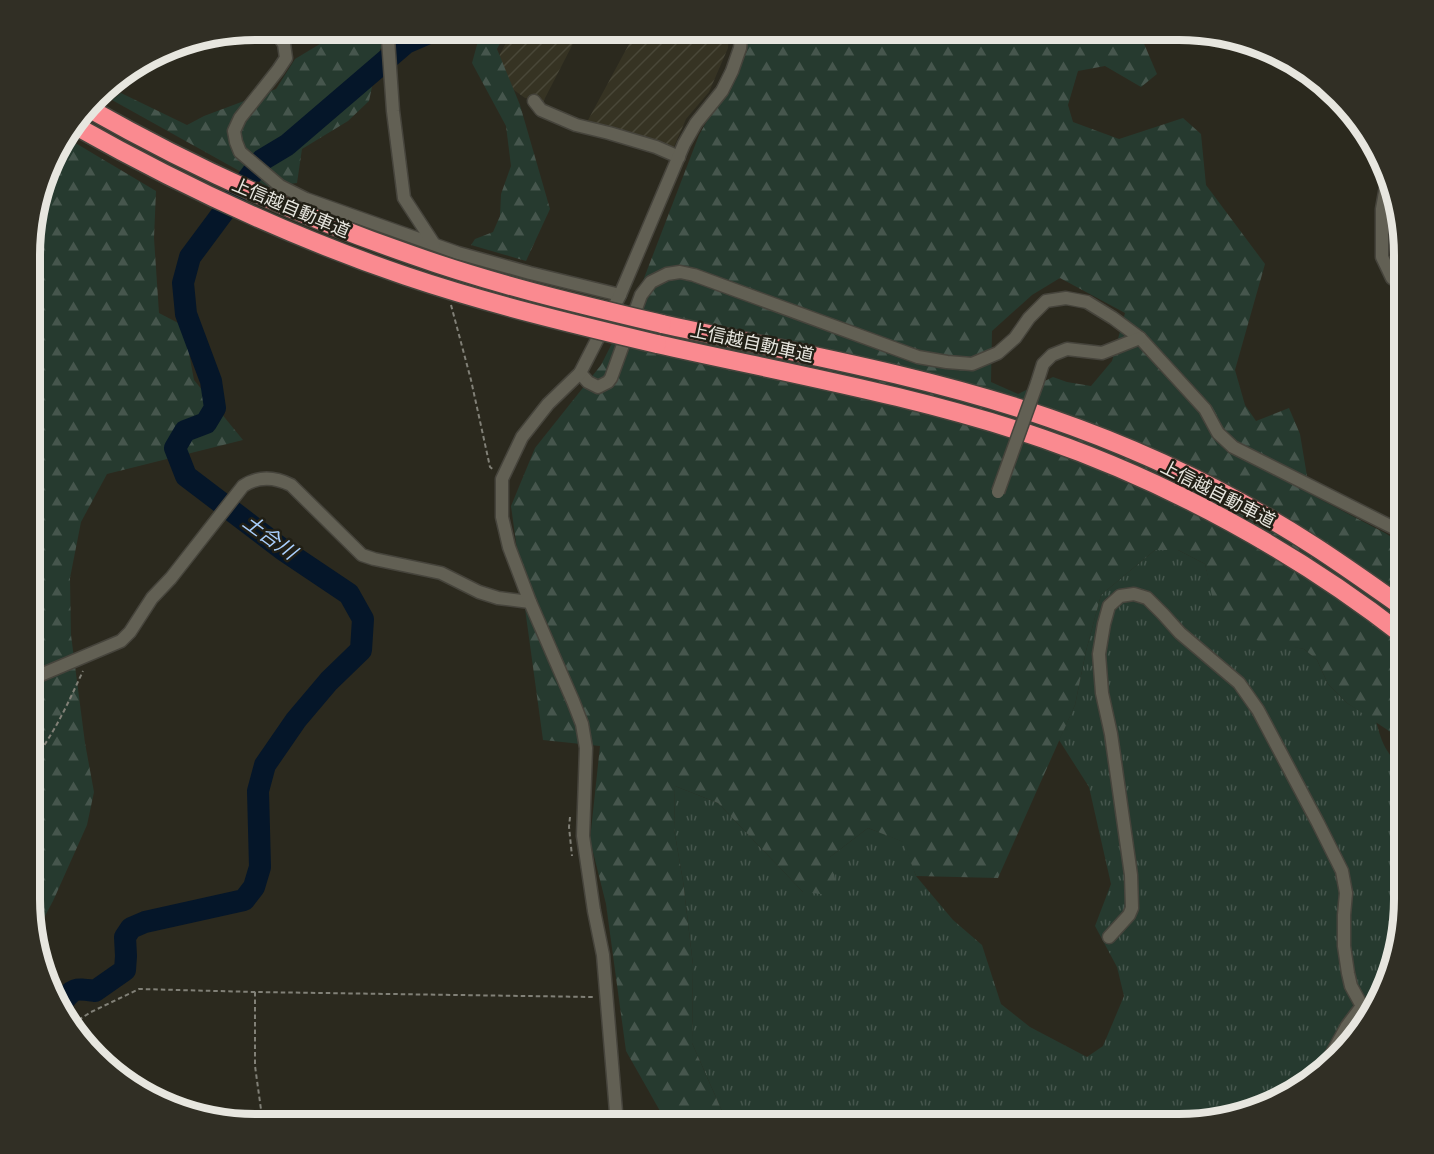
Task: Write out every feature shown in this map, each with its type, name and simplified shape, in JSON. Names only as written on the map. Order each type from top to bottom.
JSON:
[{"type":"highway","name":"上信越自動車道","points":[[96,112],[235,184],[351,233],[413,256],[532,292],[662,324],[938,385],[1017,408],[1102,438],[1212,487],[1264,515],[1313,545],[1393,601]]},
{"type":"highway","name":"上信越自動車道","points":[[82,129],[159,171],[284,229],[343,253],[462,294],[524,312],[657,344],[933,406],[1034,436],[1093,458],[1166,490],[1253,535],[1346,593],[1393,628]]},
{"type":"street","points":[[281,40],[286,58],[240,118],[234,131],[240,152],[280,186],[306,199],[458,253],[620,295]]},
{"type":"street","points":[[388,40],[393,111],[404,198],[434,244]]},
{"type":"street","points":[[616,1114],[603,955],[583,836],[586,748],[582,724],[509,547],[502,517],[502,479],[522,437],[548,404],[580,373],[620,295],[679,157],[696,123],[722,92],[732,71],[741,40]]},
{"type":"street","points":[[534,101],[541,110],[576,125],[656,147],[679,157]]},
{"type":"street","points":[[1385,195],[1382,209],[1382,257],[1394,279]]},
{"type":"street","points":[[580,373],[588,382],[598,387],[608,382],[618,362],[641,295],[651,282],[667,274],[680,272],[694,275],[918,357],[972,364],[998,354],[1046,302],[1066,298],[1087,302],[1140,339],[1206,409],[1218,433],[1233,447],[1394,528]]},
{"type":"street","points":[[998,492],[1043,364],[1052,355],[1067,349],[1102,353],[1140,339]]},
{"type":"street","points":[[41,675],[121,641],[130,632],[152,597],[171,578],[243,486],[263,478],[280,480],[291,485],[362,555],[441,573],[479,592],[498,598],[530,602]]},
{"type":"street","points":[[1109,937],[1129,915],[1132,908],[1130,864],[1112,734],[1102,693],[1100,654],[1109,606],[1120,596],[1134,594],[1147,598],[1180,633],[1239,683],[1258,710],[1342,871],[1346,893],[1344,946],[1348,973],[1351,986],[1363,1008]]},
{"type":"street","points":[[1338,1042],[1347,1026],[1358,1017]]},
{"type":"path","points":[[450,301],[471,380],[490,467],[502,479]]},
{"type":"path","points":[[41,751],[54,730],[93,652]]},
{"type":"path","points":[[574,864],[568,827],[573,800],[584,802]]},
{"type":"path","points":[[78,1020],[139,989],[593,997]]},
{"type":"path","points":[[255,992],[255,1066],[261,1114]]},
{"type":"shaded area","points":[[508,40],[575,40],[543,102],[525,98],[490,73]]},
{"type":"shaded area","points":[[631,40],[728,40],[728,48],[709,92],[686,119],[673,149],[587,122]]},
{"type":"green space","points":[[326,40],[395,40],[380,49],[369,101],[348,121],[302,149],[297,183],[268,187],[112,100],[121,93],[187,125],[204,116],[276,89],[295,59]]},
{"type":"green space","points":[[478,40],[502,40],[497,49],[520,105],[550,209],[526,261],[471,245],[475,239],[493,232],[500,216],[501,194],[511,166],[506,126],[472,63]]},
{"type":"green space","points":[[740,40],[1142,40],[1157,74],[1141,87],[1105,66],[1078,71],[1068,105],[1073,122],[1119,139],[1183,118],[1201,134],[1206,185],[1265,264],[1235,370],[1245,405],[1256,421],[1289,408],[1300,434],[1310,494],[1394,538],[1393,734],[1347,703],[1328,684],[1317,660],[1304,649],[1260,642],[1231,626],[1212,596],[1205,564],[1178,550],[1155,550],[1101,595],[1075,705],[998,878],[916,876],[903,842],[868,828],[830,857],[839,896],[803,892],[718,803],[675,786],[674,829],[693,965],[692,1043],[723,1114],[660,1114],[626,1051],[606,904],[590,840],[600,746],[543,740],[511,506],[535,448],[601,365],[641,286],[699,135],[745,54]],"holes":[[[1060,278],[1125,313],[1112,361],[1091,386],[1053,377],[1018,394],[991,382],[992,331],[1032,295]]]},
{"type":"green space","points":[[73,142],[156,191],[154,238],[159,313],[184,326],[194,380],[243,440],[107,474],[81,522],[70,578],[71,635],[85,743],[94,792],[87,825],[42,922],[40,255],[42,227],[52,186]]},
{"type":"green space","points":[[1155,550],[1178,550],[1205,564],[1213,596],[1290,646],[1304,649],[1317,660],[1328,684],[1347,703],[1376,721],[1380,736],[1393,758],[1392,927],[1377,981],[1365,1006],[1349,1030],[1331,1051],[1286,1085],[1248,1102],[1207,1112],[1179,1114],[723,1114],[692,1043],[693,965],[674,829],[675,786],[718,803],[803,892],[830,857],[868,828],[904,842],[916,876],[953,920],[982,945],[1001,1004],[1030,1027],[1087,1057],[1103,1046],[1124,996],[1117,967],[1095,926],[1111,884],[1089,787],[1059,740],[1075,705],[1101,595]]},
{"type":"waterway","name":"土合川","points":[[65,999],[77,990],[95,991],[125,970],[125,937],[131,928],[145,922],[244,900],[254,887],[260,867],[258,791],[265,765],[296,720],[329,681],[361,650],[363,619],[349,594],[282,549],[186,476],[175,448],[185,431],[206,423],[215,408],[211,381],[186,314],[183,283],[190,257],[262,160],[287,145],[406,43],[413,40]]}]
